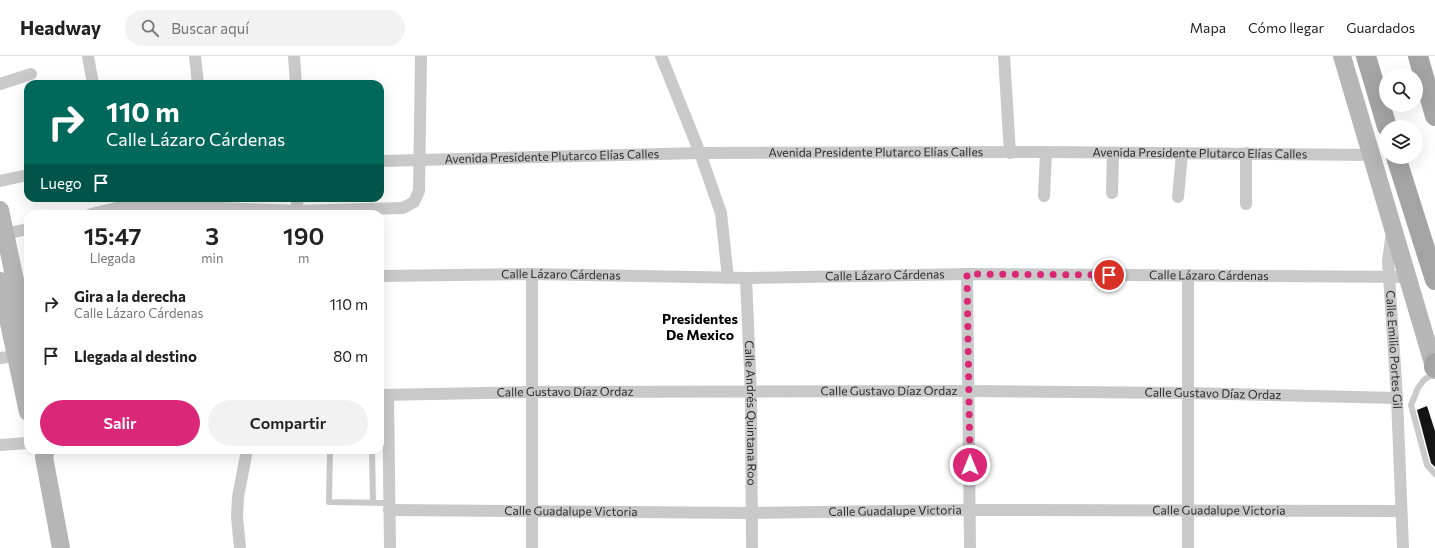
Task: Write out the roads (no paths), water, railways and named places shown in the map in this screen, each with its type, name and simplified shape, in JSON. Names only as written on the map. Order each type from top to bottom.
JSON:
[{"type":"main road","points":[[1366,56],[1385,120]]},
{"type":"main road","points":[[1419,63],[1435,93]]},
{"type":"main road","points":[[1419,63],[1435,116]]},
{"type":"main road","points":[[1398,164],[1435,280]]},
{"type":"street","points":[[88,56],[92,80]]},
{"type":"street","points":[[195,56],[198,80]]},
{"type":"street","points":[[294,56],[296,80]]},
{"type":"street","points":[[349,210],[403,208],[414,202],[419,191],[421,56]]},
{"type":"street","points":[[661,56],[700,153],[721,212],[728,278]]},
{"type":"street","points":[[1004,56],[1010,153]]},
{"type":"street","name":"Calle Emilio Portes Gil","points":[[1342,56],[1392,229],[1388,261],[1397,398],[1403,548]]},
{"type":"street","points":[[0,84],[31,74]]},
{"type":"street","points":[[1044,196],[1046,152]]},
{"type":"street","points":[[1112,193],[1114,152]]},
{"type":"street","name":"Avenida Presidente Plutarco Elías Calles","points":[[384,161],[700,153],[1114,152],[1182,154],[1246,153],[1371,155]]},
{"type":"street","points":[[1246,153],[1246,204]]},
{"type":"street","points":[[1178,197],[1182,154]]},
{"type":"street","points":[[0,181],[24,176]]},
{"type":"street","points":[[108,210],[146,205],[213,202],[279,210]]},
{"type":"street","points":[[0,210],[3,235],[24,325]]},
{"type":"street","points":[[1392,229],[1435,368]]},
{"type":"street","points":[[3,235],[24,230]]},
{"type":"street","points":[[532,274],[532,548]]},
{"type":"street","name":"Calle Lázaro Cárdenas","points":[[384,276],[532,274],[746,278],[967,274],[1408,278]]},
{"type":"street","points":[[967,274],[970,548]]},
{"type":"street","points":[[1188,275],[1188,548]]},
{"type":"street","name":"Calle Andrés Quintana Roo","points":[[746,278],[751,393],[752,548]]},
{"type":"street","points":[[0,281],[8,357],[24,401]]},
{"type":"street","name":"Calle Gustavo Díaz Ordaz","points":[[384,395],[532,392],[751,393],[969,391],[1187,393],[1397,398]]},
{"type":"street","points":[[384,395],[390,548]]},
{"type":"street","points":[[0,446],[24,444]]},
{"type":"street","points":[[43,454],[61,548]]},
{"type":"street","points":[[240,548],[237,517],[238,497],[246,454]]},
{"type":"street","name":"Calle Guadalupe Victoria","points":[[389,507],[751,512],[970,510],[1401,511]]},
{"type":"lane","points":[[1435,368],[1418,388],[1411,405],[1427,465],[1435,474]]},
{"type":"lane","points":[[330,454],[330,502],[373,502],[389,507]]},
{"type":"lane","points":[[372,454],[373,502]]},
{"type":"district","name":"Presidentes De Mexico","points":[[700,328]]}]
